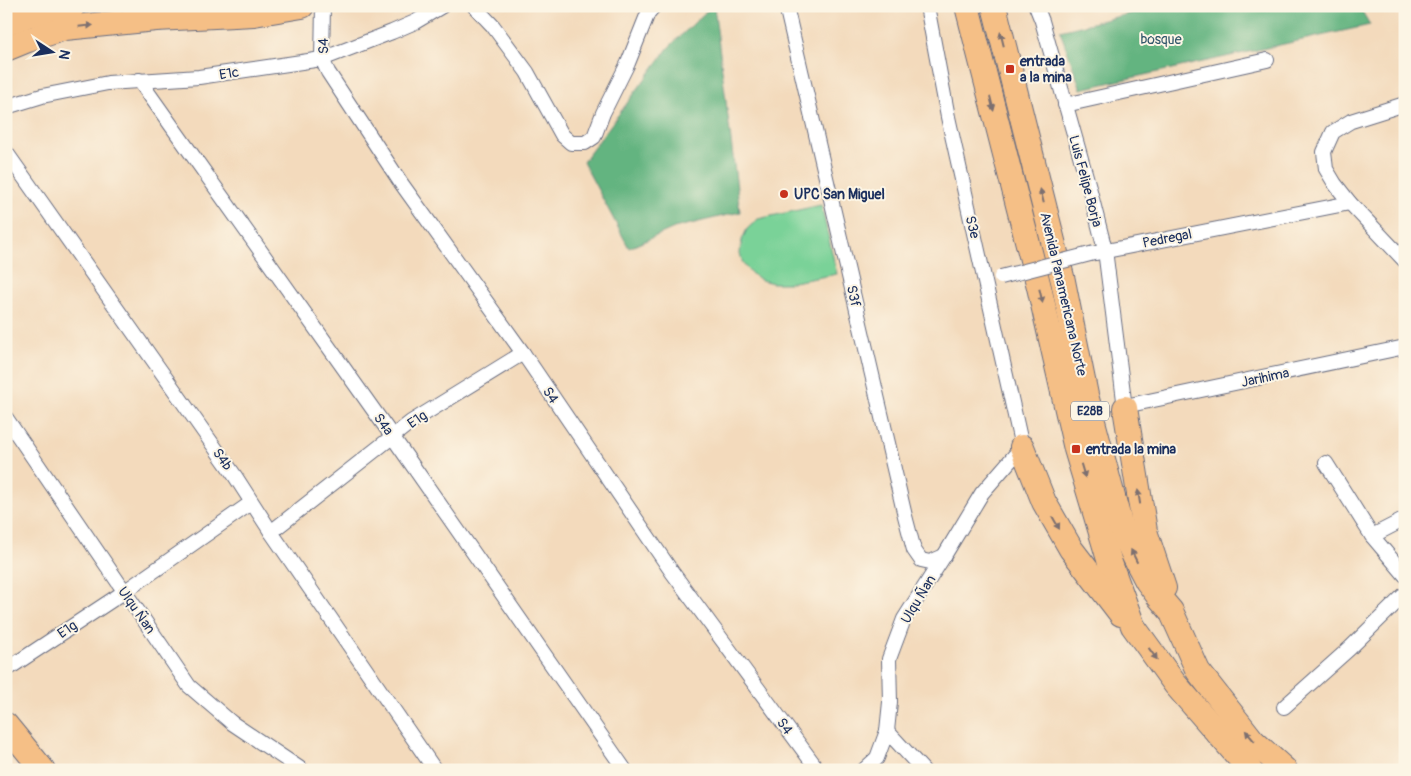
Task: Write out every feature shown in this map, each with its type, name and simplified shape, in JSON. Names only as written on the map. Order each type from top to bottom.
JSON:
[{"type":"highway","points":[[6,24],[28,15],[73,6]]},
{"type":"highway","points":[[6,49],[65,28],[156,19],[254,14],[302,6]]},
{"type":"highway","name":"Avenida Panamericana Norte","points":[[967,6],[1039,287],[1076,449],[1110,563],[1133,626],[1175,684],[1250,770]]},
{"type":"highway","name":"Avenida Panamericana Norte","points":[[994,6],[1063,282],[1086,396],[1121,528],[1148,581],[1171,611],[1198,671],[1253,741],[1285,770]]},
{"type":"highway","points":[[1125,407],[1145,531],[1171,611]]},
{"type":"highway","points":[[1022,447],[1044,502],[1071,549],[1120,613],[1133,626]]},
{"type":"highway","points":[[6,725],[43,770]]},
{"type":"street","name":"S4","points":[[323,6],[322,59],[328,72],[401,183],[523,353],[672,572],[818,770]]},
{"type":"street","name":"E1c","points":[[6,107],[70,89],[108,83],[199,77],[322,59],[415,22],[442,6]]},
{"type":"street","points":[[474,6],[493,26],[527,72],[562,135],[572,143],[585,144],[594,137],[603,113],[628,63],[648,13],[654,6]]},
{"type":"street","name":"S3f","points":[[786,6],[902,506],[914,550],[921,560],[930,562],[944,556]]},
{"type":"street","name":"S3e","points":[[927,6],[948,117],[1022,447]]},
{"type":"street","name":"Luis Felipe Borja","points":[[1036,6],[1090,187],[1099,252],[1120,359],[1125,407]]},
{"type":"street","points":[[1065,106],[1267,60]]},
{"type":"street","name":"S4a","points":[[139,80],[392,436],[625,770]]},
{"type":"street","points":[[1405,104],[1351,122],[1334,132],[1324,152],[1326,169],[1350,203],[1405,261]]},
{"type":"street","name":"S4b","points":[[6,152],[235,476],[251,503],[435,770]]},
{"type":"street","name":"Pedregal","points":[[985,281],[1099,252],[1350,203]]},
{"type":"street","name":"Jarihima","points":[[1125,407],[1405,347]]},
{"type":"street","name":"E1g","points":[[271,532],[411,422],[523,353]]},
{"type":"street","name":"Ulqu Ñan","points":[[6,418],[189,686],[232,723],[302,770]]},
{"type":"street","name":"Ulqu Ñan","points":[[864,770],[877,758],[887,731],[890,702],[889,659],[904,619],[982,493],[1022,447]]},
{"type":"street","points":[[1326,463],[1372,536],[1405,575]]},
{"type":"street","name":"E1g","points":[[6,670],[124,592],[251,503]]},
{"type":"street","points":[[1372,536],[1405,519]]},
{"type":"street","points":[[1284,707],[1350,648],[1405,594]]},
{"type":"street","points":[[887,731],[923,770]]},
{"type":"green space","points":[[714,6],[740,212],[674,228],[629,248],[583,162],[669,47]]},
{"type":"green space","name":"bosque","points":[[1160,6],[1359,6],[1370,25],[1081,89],[1060,31]]},
{"type":"green space","points":[[821,205],[837,274],[788,283],[773,283],[761,280],[753,275],[743,264],[740,253],[742,240],[747,229],[758,219]]},
{"type":"place","name":"entrada a la mina","points":[[1010,69]]},
{"type":"place","name":"UPC San Miguel","points":[[784,194]]},
{"type":"place","name":"entrada la mina","points":[[1076,449]]}]
